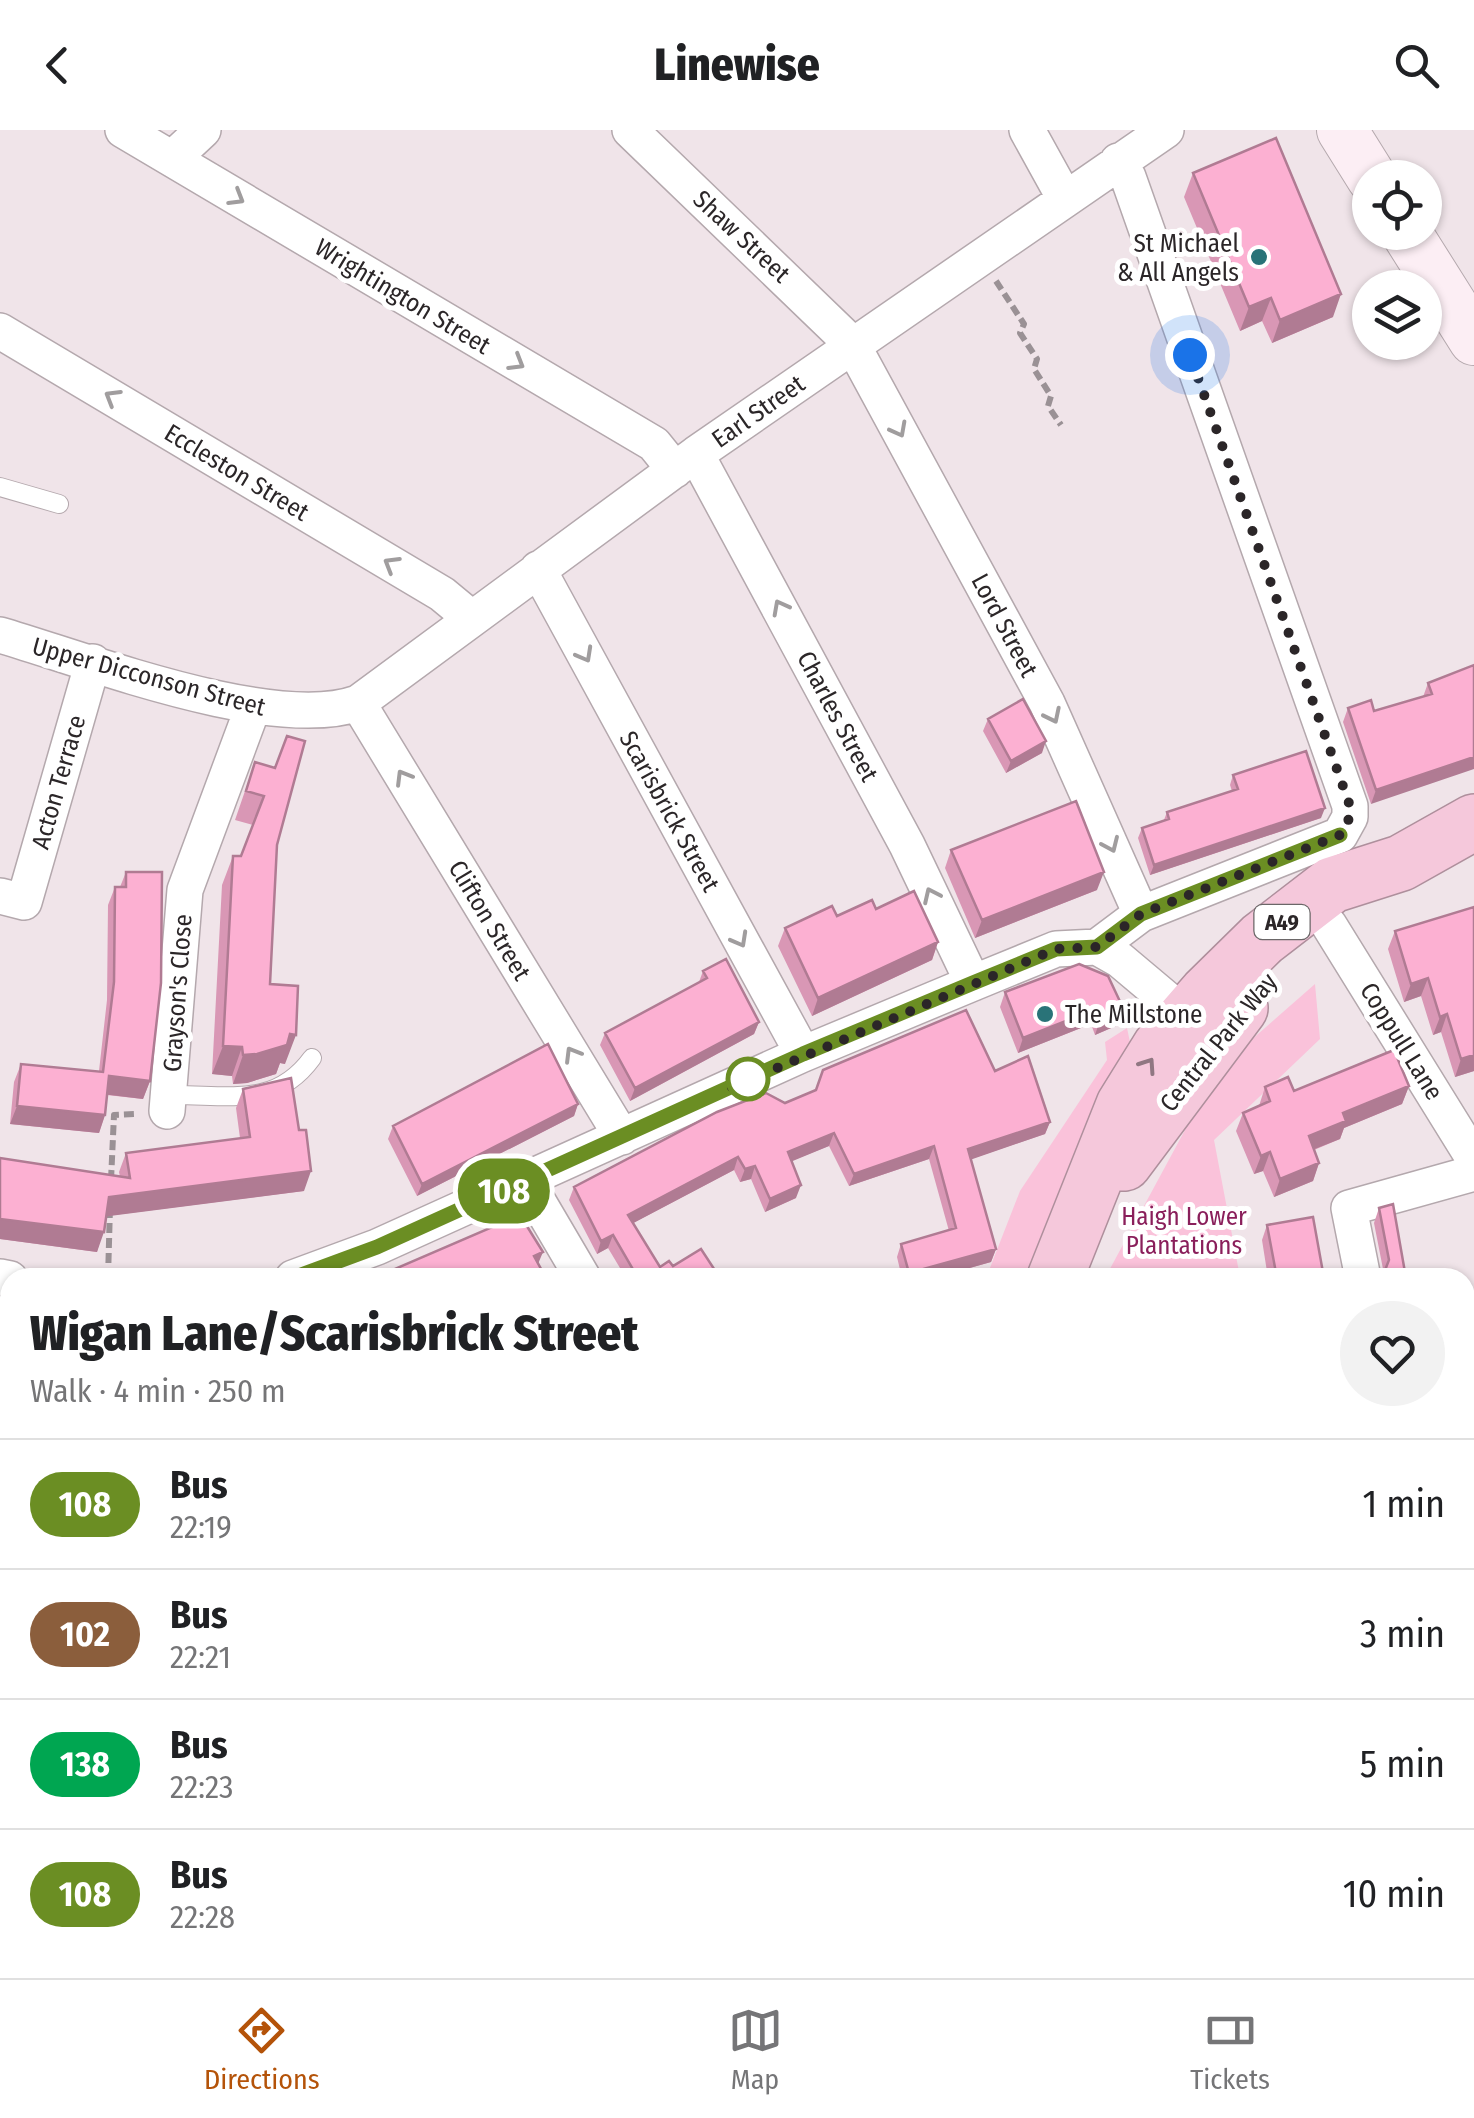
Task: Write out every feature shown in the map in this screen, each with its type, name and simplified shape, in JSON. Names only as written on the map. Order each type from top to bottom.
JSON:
[{"type":"highway","name":"A49","points":[[1200,1028],[1262,939],[1312,898],[1332,885],[1401,862],[1474,822]]},
{"type":"highway","name":"A49","points":[[1329,925],[1363,902],[1401,862]]},
{"type":"highway","name":"Central Park Way","points":[[1060,1268],[1082,1218],[1200,1028],[1329,925]]},
{"type":"street","name":"Wrightington Street","points":[[123,130],[686,462]]},
{"type":"street","points":[[172,159],[203,130]]},
{"type":"street","name":"Shaw Street","points":[[630,130],[852,344]]},
{"type":"street","points":[[1026,130],[1064,196]]},
{"type":"street","points":[[1342,130],[1361,160]]},
{"type":"street","name":"Earl Street","points":[[358,703],[686,462],[1160,132]]},
{"type":"street","points":[[1097,947],[1141,914],[1340,835],[1350,817],[1350,806],[1128,177],[1118,161]]},
{"type":"street","points":[[1417,250],[1474,340]]},
{"type":"street","name":"Eccleston Street","points":[[0,331],[442,594],[471,618]]},
{"type":"street","name":"Lord Street","points":[[852,344],[1047,703],[1141,914]]},
{"type":"street","name":"Charles Street","points":[[686,462],[907,845],[973,983]]},
{"type":"street","name":"Scarisbrick Street","points":[[538,569],[803,1054]]},
{"type":"street","name":"Upper Dicconson Street","points":[[0,635],[253,707],[303,714],[333,712],[358,703]]},
{"type":"street","name":"Acton Terrace","points":[[12,899],[93,662]]},
{"type":"street","name":"Clifton Street","points":[[358,703],[622,1138]]},
{"type":"street","name":"Grayson's Close","points":[[169,1103],[185,890],[253,707]]},
{"type":"street","name":"Coppull Lane","points":[[1329,925],[1473,1156]]},
{"type":"street","points":[[320,1268],[526,1181],[803,1054],[1056,949],[1097,947],[1120,960],[1200,1028]]},
{"type":"street","points":[[1361,1268],[1349,1208],[1473,1156]]},
{"type":"street","points":[[526,1181],[577,1268]]},
{"type":"lane","points":[[0,487],[59,504]]},
{"type":"lane","points":[[169,1103],[273,1094],[296,1081],[312,1058]]},
{"type":"path","points":[[980,255],[1024,324],[1020,333],[1036,359],[1034,370],[1051,396],[1048,406],[1062,425]]},
{"type":"path","points":[[108,1268],[114,1115],[169,1103]]},
{"type":"green space","name":"Haigh Lower Plantations","points":[[1315,984],[1320,1039],[1214,1140],[1238,1268],[1110,1268],[1218,1069]]},
{"type":"green space","points":[[1127,1028],[1134,1061],[1041,1268],[990,1268],[1020,1191],[1107,1060],[1105,1042]]},
{"type":"building","name":"St Michael & All Angels","points":[[1276,138],[1341,294],[1280,320],[1271,298],[1249,307],[1193,173]]},
{"type":"building","points":[[1474,665],[1474,757],[1376,790],[1348,708],[1371,700],[1374,711],[1432,694],[1428,683]]},
{"type":"building","points":[[1023,699],[1046,741],[1011,761],[988,719]]},
{"type":"building","points":[[287,736],[305,741],[277,845],[270,984],[298,986],[296,1035],[290,1034],[287,1045],[243,1055],[242,1047],[223,1046],[233,856],[241,856],[264,796],[246,791],[255,762],[275,768]]},
{"type":"building","points":[[1306,751],[1325,808],[1154,865],[1142,828],[1169,819],[1167,812],[1238,789],[1233,775]]},
{"type":"building","points":[[1076,801],[1104,872],[982,920],[951,850]]},
{"type":"building","points":[[126,872],[162,872],[161,983],[150,1081],[109,1076],[105,1115],[17,1106],[21,1064],[103,1072],[114,982],[115,887],[126,887]]},
{"type":"building","points":[[914,891],[938,942],[818,998],[785,928],[832,906],[837,916],[872,900],[876,909]]},
{"type":"building","points":[[1474,907],[1474,1055],[1461,1059],[1447,1014],[1440,1017],[1428,978],[1411,984],[1395,931]]},
{"type":"building","points":[[726,959],[759,1022],[635,1088],[605,1033],[707,978],[703,971]]},
{"type":"building","points":[[1079,964],[1108,976],[1124,1010],[1100,1020],[1096,1009],[1023,1038],[1005,992]]},
{"type":"building","points":[[966,1010],[995,1071],[1028,1056],[1050,1122],[968,1149],[996,1249],[927,1268],[908,1268],[901,1244],[956,1228],[934,1146],[854,1174],[834,1133],[788,1152],[801,1185],[770,1199],[755,1166],[745,1169],[738,1157],[628,1215],[660,1267],[669,1261],[673,1266],[701,1249],[713,1268],[632,1268],[613,1235],[601,1241],[574,1187],[717,1112],[766,1093],[785,1103],[816,1090],[823,1070]]},
{"type":"building","points":[[548,1044],[578,1104],[422,1184],[393,1126]]},
{"type":"building","points":[[1394,1050],[1409,1086],[1343,1113],[1346,1121],[1309,1136],[1319,1163],[1280,1179],[1270,1152],[1261,1156],[1243,1113],[1270,1101],[1265,1087],[1288,1077],[1294,1091]]},
{"type":"building","points":[[291,1078],[299,1130],[306,1130],[311,1171],[109,1197],[104,1232],[0,1219],[0,1158],[130,1178],[126,1153],[250,1137],[243,1089]]},
{"type":"building","points":[[1393,1204],[1404,1268],[1386,1268],[1389,1260],[1379,1208]]},
{"type":"building","points":[[520,1215],[543,1252],[534,1256],[541,1268],[397,1268]]},
{"type":"building","points":[[1313,1217],[1322,1268],[1275,1268],[1267,1225]]},
{"type":"bus line","name":"108","points":[[320,1268],[377,1247],[803,1054],[1056,949],[1097,947],[1141,914],[1340,835]]},
{"type":"place","name":"St Michael & All Angels","points":[[1259,257]]},
{"type":"place","name":"The Millstone","points":[[1045,1014]]},
{"type":"route","points":[[748,1079],[730,1088],[1056,949],[1097,947],[1141,914],[1340,835],[1346,827],[1350,806],[1190,355]]}]
